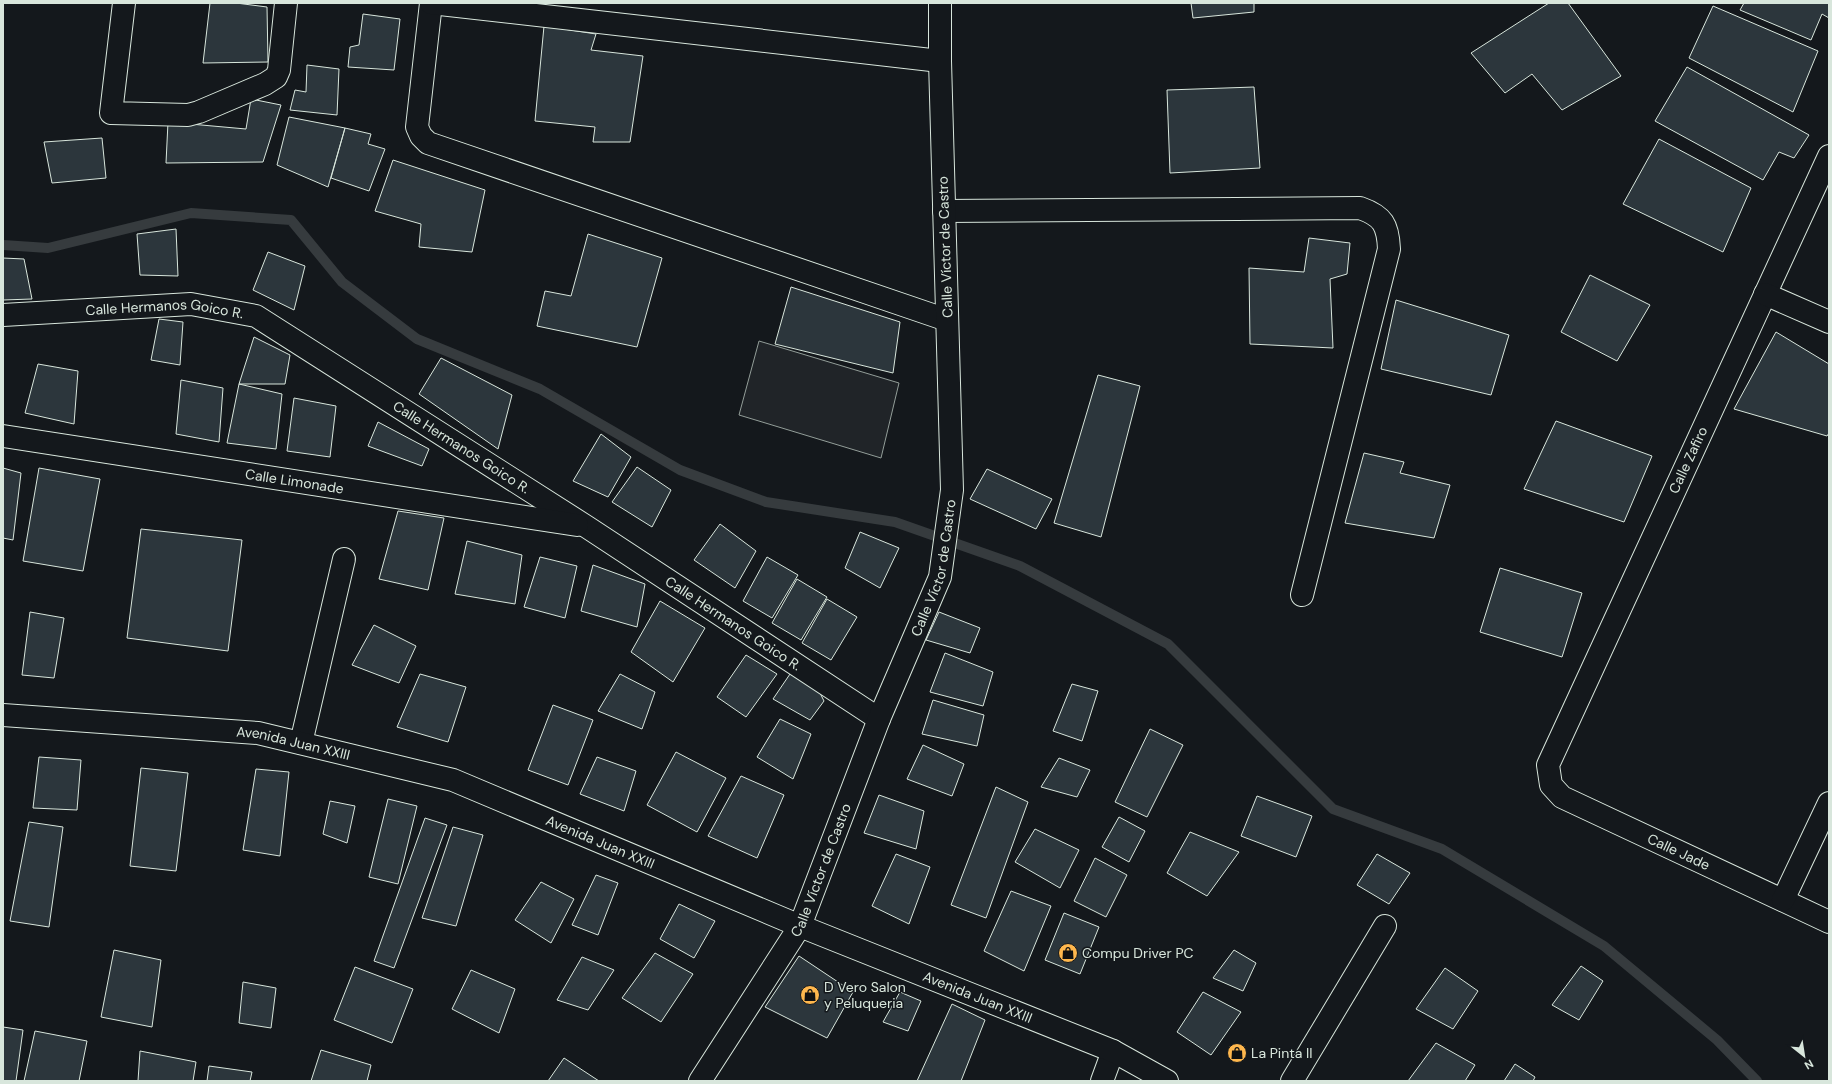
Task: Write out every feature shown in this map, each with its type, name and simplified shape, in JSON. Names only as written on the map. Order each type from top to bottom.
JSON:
[{"type":"street","points":[[124,3],[111,113],[188,115],[199,112],[257,87],[276,77],[280,70],[286,3]]},
{"type":"street","points":[[940,60],[431,3],[417,127],[421,136],[428,143],[947,320]]},
{"type":"street","name":"Calle Víctor de Castro","points":[[700,1081],[800,926],[879,719],[940,577],[952,490],[940,60],[940,3]]},
{"type":"street","name":"Calle Zafiro","points":[[1548,764],[1829,156]]},
{"type":"street","points":[[944,211],[1360,208],[1371,212],[1382,220],[1389,232],[1389,249],[1302,595]]},
{"type":"street","points":[[1765,294],[1829,322]]},
{"type":"street","name":"Calle Hermanos Goico R.","points":[[3,315],[191,304],[256,316],[587,527],[879,719]]},
{"type":"street","name":"Calle Limonade","points":[[3,436],[587,527]]},
{"type":"street","points":[[301,743],[344,559]]},
{"type":"street","name":"Avenida Juan XXIII","points":[[3,715],[258,733],[453,780],[800,926],[1113,1051],[1167,1081]]},
{"type":"street","name":"Calle Jade","points":[[1548,764],[1551,785],[1562,797],[1829,922]]},
{"type":"street","points":[[1783,900],[1829,803]]},
{"type":"street","points":[[1292,1081],[1385,926]]},
{"type":"street","points":[[1102,1081],[1113,1051]]},
{"type":"shaded area","points":[[759,341],[899,383],[881,458],[739,415]]},
{"type":"building","points":[[210,3],[236,3],[267,7],[268,62],[203,63]]},
{"type":"building","points":[[1191,3],[1254,3],[1254,12],[1193,18]]},
{"type":"building","points":[[1549,3],[1568,3],[1621,76],[1562,110],[1532,74],[1505,93],[1471,53]]},
{"type":"building","points":[[1744,3],[1829,3],[1829,18],[1822,14],[1811,40],[1740,10]]},
{"type":"building","points":[[1713,6],[1818,51],[1793,112],[1689,58]]},
{"type":"building","points":[[363,14],[400,19],[394,70],[348,67],[350,47],[359,45]]},
{"type":"building","points":[[544,26],[596,34],[591,50],[643,56],[630,142],[593,142],[595,127],[535,121]]},
{"type":"building","points":[[307,65],[339,69],[337,115],[290,110],[295,90],[306,92]]},
{"type":"building","points":[[1687,67],[1809,135],[1794,158],[1779,152],[1763,180],[1655,121]]},
{"type":"building","points":[[1254,87],[1260,168],[1170,173],[1167,90]]},
{"type":"building","points":[[251,99],[281,105],[263,162],[166,163],[168,122],[246,129]]},
{"type":"building","points":[[289,117],[345,128],[328,187],[277,165]]},
{"type":"building","points":[[345,128],[371,134],[368,144],[385,149],[369,191],[331,178]]},
{"type":"building","points":[[102,138],[106,178],[52,183],[44,142]]},
{"type":"building","points":[[1659,139],[1751,188],[1723,252],[1623,204]]},
{"type":"building","points":[[393,160],[485,190],[472,252],[419,247],[421,224],[375,211]]},
{"type":"building","points":[[176,229],[178,276],[140,275],[137,234]]},
{"type":"building","points":[[588,234],[662,258],[637,347],[537,326],[545,291],[571,296]]},
{"type":"building","points":[[1309,238],[1350,243],[1347,274],[1330,279],[1333,348],[1250,344],[1249,268],[1304,272]]},
{"type":"building","points":[[268,252],[305,266],[294,310],[253,290]]},
{"type":"building","points":[[3,258],[24,259],[32,299],[3,300]]},
{"type":"building","points":[[1590,275],[1650,305],[1617,361],[1561,332]]},
{"type":"building","points":[[791,287],[900,322],[893,373],[775,344]]},
{"type":"building","points":[[1396,300],[1509,335],[1491,395],[1381,369]]},
{"type":"building","points":[[159,319],[183,322],[180,365],[151,360]]},
{"type":"building","points":[[1776,332],[1829,364],[1829,433],[1827,436],[1734,409]]},
{"type":"building","points":[[254,337],[290,355],[285,384],[239,384]]},
{"type":"building","points":[[441,358],[512,395],[498,449],[419,394]]},
{"type":"building","points":[[38,364],[78,371],[74,424],[25,413]]},
{"type":"building","points":[[1098,375],[1140,386],[1101,537],[1054,523]]},
{"type":"building","points":[[181,380],[223,388],[219,442],[176,434]]},
{"type":"building","points":[[239,384],[282,394],[276,449],[227,443]]},
{"type":"building","points":[[294,398],[336,406],[330,457],[287,451]]},
{"type":"building","points":[[1556,421],[1652,456],[1624,522],[1524,489]]},
{"type":"building","points":[[378,422],[429,449],[422,466],[368,446]]},
{"type":"building","points":[[601,434],[631,457],[608,497],[573,481]]},
{"type":"building","points":[[1364,453],[1404,462],[1400,473],[1450,485],[1434,538],[1345,523]]},
{"type":"building","points":[[637,467],[671,490],[652,527],[612,502]]},
{"type":"building","points":[[3,468],[21,473],[13,540],[3,538]]},
{"type":"building","points":[[39,468],[100,479],[83,571],[23,561]]},
{"type":"building","points":[[987,469],[1052,499],[1036,529],[970,499]]},
{"type":"building","points":[[398,511],[444,518],[428,590],[379,579]]},
{"type":"building","points":[[720,524],[756,551],[735,588],[694,560]]},
{"type":"building","points":[[141,529],[242,540],[228,651],[127,638]]},
{"type":"building","points":[[860,532],[899,548],[880,588],[845,568]]},
{"type":"building","points":[[467,541],[522,555],[515,604],[455,594]]},
{"type":"building","points":[[540,557],[577,566],[565,618],[524,607]]},
{"type":"building","points":[[767,557],[798,575],[772,618],[743,601]]},
{"type":"building","points":[[593,565],[645,584],[637,627],[581,611]]},
{"type":"building","points":[[1500,568],[1582,593],[1562,657],[1480,632]]},
{"type":"building","points":[[797,579],[827,597],[801,640],[772,623]]},
{"type":"building","points":[[827,599],[857,617],[831,660],[802,643]]},
{"type":"building","points":[[660,601],[705,628],[673,682],[631,652]]},
{"type":"building","points":[[30,612],[64,618],[54,678],[22,675]]},
{"type":"building","points":[[939,612],[980,628],[970,653],[926,640]]},
{"type":"building","points":[[374,625],[416,646],[399,683],[352,665]]},
{"type":"building","points":[[945,653],[993,672],[983,706],[930,692]]},
{"type":"building","points":[[746,655],[777,674],[746,717],[717,697]]},
{"type":"building","points":[[420,674],[466,687],[448,742],[397,727]]},
{"type":"building","points":[[620,674],[655,692],[642,729],[598,711]]},
{"type":"building","points":[[790,674],[819,691],[824,701],[810,720],[773,699]]},
{"type":"building","points":[[1072,684],[1098,691],[1082,741],[1053,731]]},
{"type":"building","points":[[933,700],[984,715],[977,746],[922,734]]},
{"type":"building","points":[[553,705],[593,720],[568,785],[528,770]]},
{"type":"building","points":[[780,719],[811,734],[793,779],[757,757]]},
{"type":"building","points":[[1150,729],[1183,745],[1147,817],[1115,802]]},
{"type":"building","points":[[923,745],[964,764],[952,796],[907,779]]},
{"type":"building","points":[[676,752],[726,778],[697,832],[647,805]]},
{"type":"building","points":[[39,757],[81,760],[77,810],[33,808]]},
{"type":"building","points":[[597,757],[636,771],[624,811],[580,794]]},
{"type":"building","points":[[1059,758],[1090,770],[1077,797],[1041,787]]},
{"type":"building","points":[[141,768],[188,773],[176,871],[130,866]]},
{"type":"building","points":[[256,769],[289,772],[280,856],[243,850]]},
{"type":"building","points":[[741,776],[784,795],[757,858],[708,836]]},
{"type":"building","points":[[996,787],[1028,802],[986,918],[951,905]]},
{"type":"building","points":[[879,795],[924,811],[916,849],[864,833]]},
{"type":"building","points":[[1257,796],[1312,816],[1296,857],[1241,836]]},
{"type":"building","points":[[388,799],[417,806],[398,884],[369,877]]},
{"type":"building","points":[[330,801],[355,806],[347,843],[323,834]]},
{"type":"building","points":[[1119,817],[1145,831],[1129,862],[1102,847]]},
{"type":"building","points":[[425,818],[447,825],[394,968],[374,961]]},
{"type":"building","points":[[29,822],[63,827],[49,927],[10,921]]},
{"type":"building","points":[[453,827],[483,835],[456,926],[422,918]]},
{"type":"building","points":[[1035,829],[1079,850],[1060,888],[1015,862]]},
{"type":"building","points":[[1190,832],[1239,852],[1207,896],[1167,873]]},
{"type":"building","points":[[896,854],[930,867],[909,924],[872,906]]},
{"type":"building","points":[[1377,854],[1410,873],[1389,904],[1357,885]]},
{"type":"building","points":[[1095,858],[1127,875],[1106,917],[1074,901]]},
{"type":"building","points":[[596,875],[618,883],[598,935],[572,925]]},
{"type":"building","points":[[541,882],[574,899],[551,943],[515,920]]},
{"type":"building","points":[[1011,891],[1051,906],[1024,971],[984,951]]},
{"type":"building","points":[[679,904],[715,921],[694,958],[660,939]]},
{"type":"building","points":[[1064,913],[1099,927],[1080,974],[1045,960]]},
{"type":"building","points":[[114,950],[161,960],[152,1027],[101,1017]]},
{"type":"building","points":[[1234,950],[1256,963],[1243,991],[1213,978]]},
{"type":"building","points":[[655,953],[693,974],[661,1022],[622,998]]},
{"type":"building","points":[[799,956],[853,992],[827,1038],[765,1007]]},
{"type":"building","points":[[582,957],[614,970],[588,1010],[557,1000]]},
{"type":"building","points":[[1581,966],[1603,981],[1579,1020],[1552,1005]]},
{"type":"building","points":[[355,967],[413,989],[392,1043],[334,1020]]},
{"type":"building","points":[[1445,968],[1478,991],[1453,1029],[1416,1009]]},
{"type":"building","points":[[471,970],[515,989],[499,1033],[452,1009]]},
{"type":"building","points":[[243,982],[276,988],[271,1028],[239,1023]]},
{"type":"building","points":[[900,992],[921,1001],[908,1031],[883,1022]]},
{"type":"building","points":[[1203,992],[1241,1012],[1211,1055],[1177,1032]]},
{"type":"building","points":[[952,1004],[985,1020],[961,1081],[917,1081]]},
{"type":"building","points":[[3,1027],[23,1030],[16,1081],[3,1081]]},
{"type":"building","points":[[35,1031],[87,1041],[79,1081],[24,1081]]},
{"type":"building","points":[[1436,1043],[1475,1065],[1465,1081],[1408,1081]]},
{"type":"building","points":[[321,1050],[371,1065],[367,1081],[311,1081]]},
{"type":"building","points":[[140,1051],[196,1062],[193,1081],[138,1081]]},
{"type":"building","points":[[564,1058],[599,1081],[548,1081]]},
{"type":"building","points":[[1515,1064],[1535,1077],[1533,1081],[1504,1081]]},
{"type":"building","points":[[209,1066],[252,1072],[250,1081],[207,1081]]},
{"type":"waterway","points":[[3,245],[48,248],[191,213],[291,220],[342,282],[417,339],[540,389],[680,470],[766,502],[895,522],[1020,566],[1168,644],[1333,809],[1442,849],[1604,946],[1717,1040],[1757,1081]]},
{"type":"place","name":"Compu Driver PC","points":[[1068,953]]},
{"type":"place","name":"D Vero Salon y Peluqueria","points":[[810,995]]},
{"type":"place","name":"La Pinta II","points":[[1237,1053]]}]
